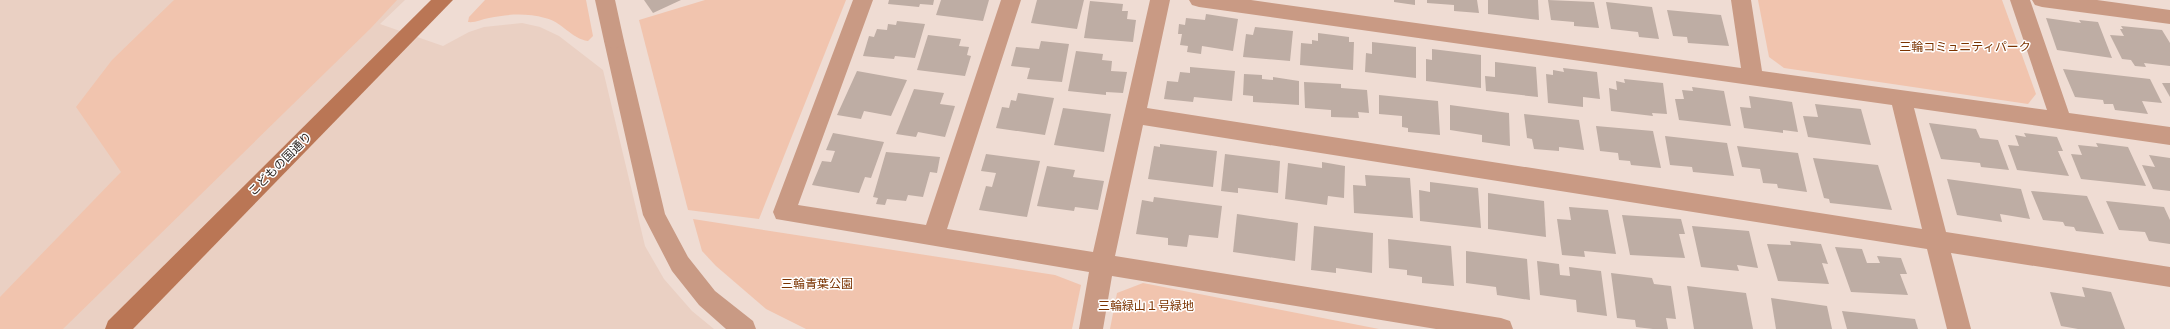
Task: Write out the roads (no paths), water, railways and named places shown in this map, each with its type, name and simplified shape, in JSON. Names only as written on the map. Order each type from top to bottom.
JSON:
[{"type":"main road","name":"こどもの国通り","points":[[117,329],[443,0]]},
{"type":"street","points":[[605,0],[654,215],[680,264],[707,298],[744,329]]},
{"type":"street","points":[[863,0],[784,212],[1102,263],[1420,322],[1501,329]]},
{"type":"street","points":[[934,236],[1011,0]]},
{"type":"street","points":[[1091,329],[1102,263],[1160,0]]},
{"type":"street","points":[[1199,0],[2170,136]]},
{"type":"street","points":[[1740,0],[1753,77]]},
{"type":"street","points":[[2020,0],[2061,120]]},
{"type":"street","points":[[2042,0],[2170,17]]},
{"type":"street","points":[[1901,98],[1959,329]]},
{"type":"street","points":[[1135,115],[2170,277]]},
{"type":"park label","name":"三輪コミュニティパーク","points":[[1965,47]]},
{"type":"park label","name":"三輪青葉公園","points":[[817,284]]},
{"type":"park label","name":"三輪緑山１号緑地","points":[[1146,306]]}]
